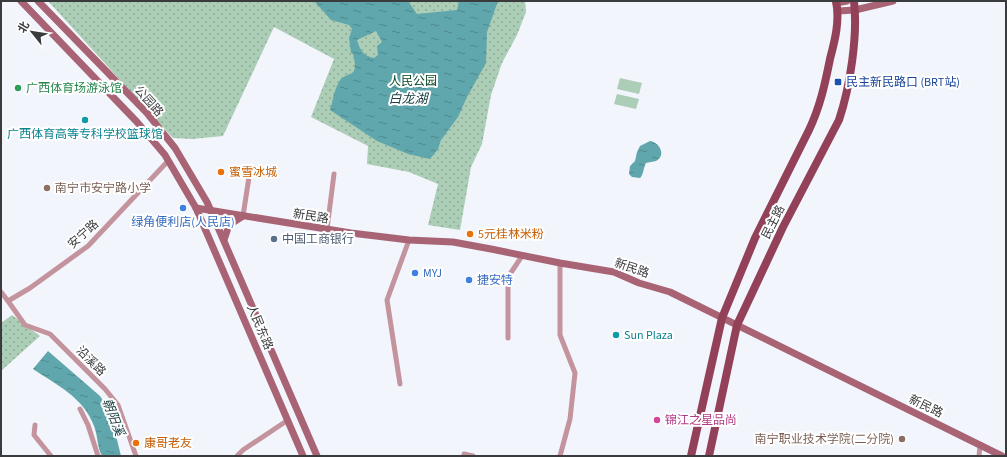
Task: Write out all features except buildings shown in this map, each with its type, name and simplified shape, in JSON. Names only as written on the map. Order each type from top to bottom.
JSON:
[{"type":"main road","name":"公园路","points":[[21,1],[137,122],[168,161],[196,208]]},
{"type":"main road","name":"公园路","points":[[38,1],[147,113],[170,142],[205,197],[211,210]]},
{"type":"main road","points":[[837,5],[847,1]]},
{"type":"main road","name":"民主路","points":[[709,456],[737,325],[783,227],[839,120],[845,104],[855,33],[854,1]]},
{"type":"main road","points":[[837,5],[855,10],[893,1]]},
{"type":"main road","name":"民主路","points":[[691,456],[722,318],[755,238],[816,116],[823,95],[836,31],[837,5]]},
{"type":"main road","name":"新民路","points":[[196,208],[327,229],[409,240],[453,242],[560,264],[614,272],[639,283],[670,292],[1002,456]]},
{"type":"main road","name":"人民东路","points":[[196,208],[303,456]]},
{"type":"main road","name":"人民东路","points":[[211,210],[317,456]]},
{"type":"main road","points":[[224,240],[229,225],[243,216]]},
{"type":"street","name":"安宁路","points":[[8,301],[30,288],[88,246],[168,161]]},
{"type":"street","points":[[327,229],[334,174]]},
{"type":"street","points":[[243,216],[249,177]]},
{"type":"street","points":[[400,384],[387,300],[409,240]]},
{"type":"street","points":[[508,338],[508,277],[522,256]]},
{"type":"street","points":[[560,264],[560,335],[575,373],[570,419],[560,456]]},
{"type":"street","points":[[1,292],[8,301]]},
{"type":"street","name":"沿溪路","points":[[8,301],[25,325],[50,334],[62,347],[77,359],[109,394],[118,405],[136,456]]},
{"type":"street","points":[[80,410],[88,425],[98,456]]},
{"type":"street","points":[[236,456],[288,420]]},
{"type":"street","points":[[35,425],[34,435],[51,456]]},
{"type":"street","points":[[979,456],[980,445]]},
{"type":"street","points":[[464,454],[473,456]]},
{"type":"green space","name":"人民公园","points":[[48,1],[525,1],[526,12],[517,35],[502,63],[491,95],[482,144],[471,167],[460,230],[428,225],[438,184],[409,172],[367,164],[368,146],[311,117],[334,59],[274,27],[223,136],[192,139],[173,138]]},
{"type":"green space","points":[[620,78],[642,83],[639,94],[617,89]]},
{"type":"green space","points":[[617,94],[639,99],[636,109],[614,104]]},
{"type":"green space","points":[[12,315],[40,336],[1,371],[1,323]]},
{"type":"water","name":"白龙湖","points":[[316,1],[408,1],[417,14],[457,10],[459,1],[498,1],[487,32],[486,63],[467,97],[458,117],[441,140],[438,149],[430,159],[408,154],[377,141],[330,110],[337,85],[342,78],[352,73],[355,68],[349,38],[352,29],[349,25],[331,20],[316,3]],"holes":[[[376,31],[382,42],[377,46],[378,55],[374,58],[367,56],[362,52],[357,40]]]},
{"type":"water","points":[[650,141],[659,146],[661,155],[656,161],[646,163],[640,178],[632,177],[629,174],[630,166],[635,161],[640,146]]},
{"type":"water","points":[[48,351],[100,396],[110,411],[121,456],[102,456],[94,426],[84,408],[69,393],[33,369]]},
{"type":"place","name":"民主新民路口 (BRT站)","points":[[838,82]]},
{"type":"place","name":"广西体育场游泳馆","points":[[18,88]]},
{"type":"place","name":"广西体育高等专科学校篮球馆","points":[[85,120]]},
{"type":"place","name":"蜜雪冰城","points":[[221,172]]},
{"type":"place","name":"南宁市安宁路小学","points":[[47,188]]},
{"type":"place","name":"绿角便利店(人民店)","points":[[183,208]]},
{"type":"place","name":"5元桂林米粉","points":[[470,234]]},
{"type":"place","name":"中国工商银行","points":[[274,239]]},
{"type":"place","name":"MYJ","points":[[415,273]]},
{"type":"place","name":"捷安特","points":[[469,280]]},
{"type":"place","name":"Sun Plaza","points":[[616,335]]},
{"type":"place","name":"锦江之星品尚","points":[[657,420]]},
{"type":"place","name":"南宁职业技术学院(二分院)","points":[[902,439]]},
{"type":"place","name":"康哥老友","points":[[136,443]]},
{"type":"water label","name":"朝阳溪","points":[[114,417]]}]
